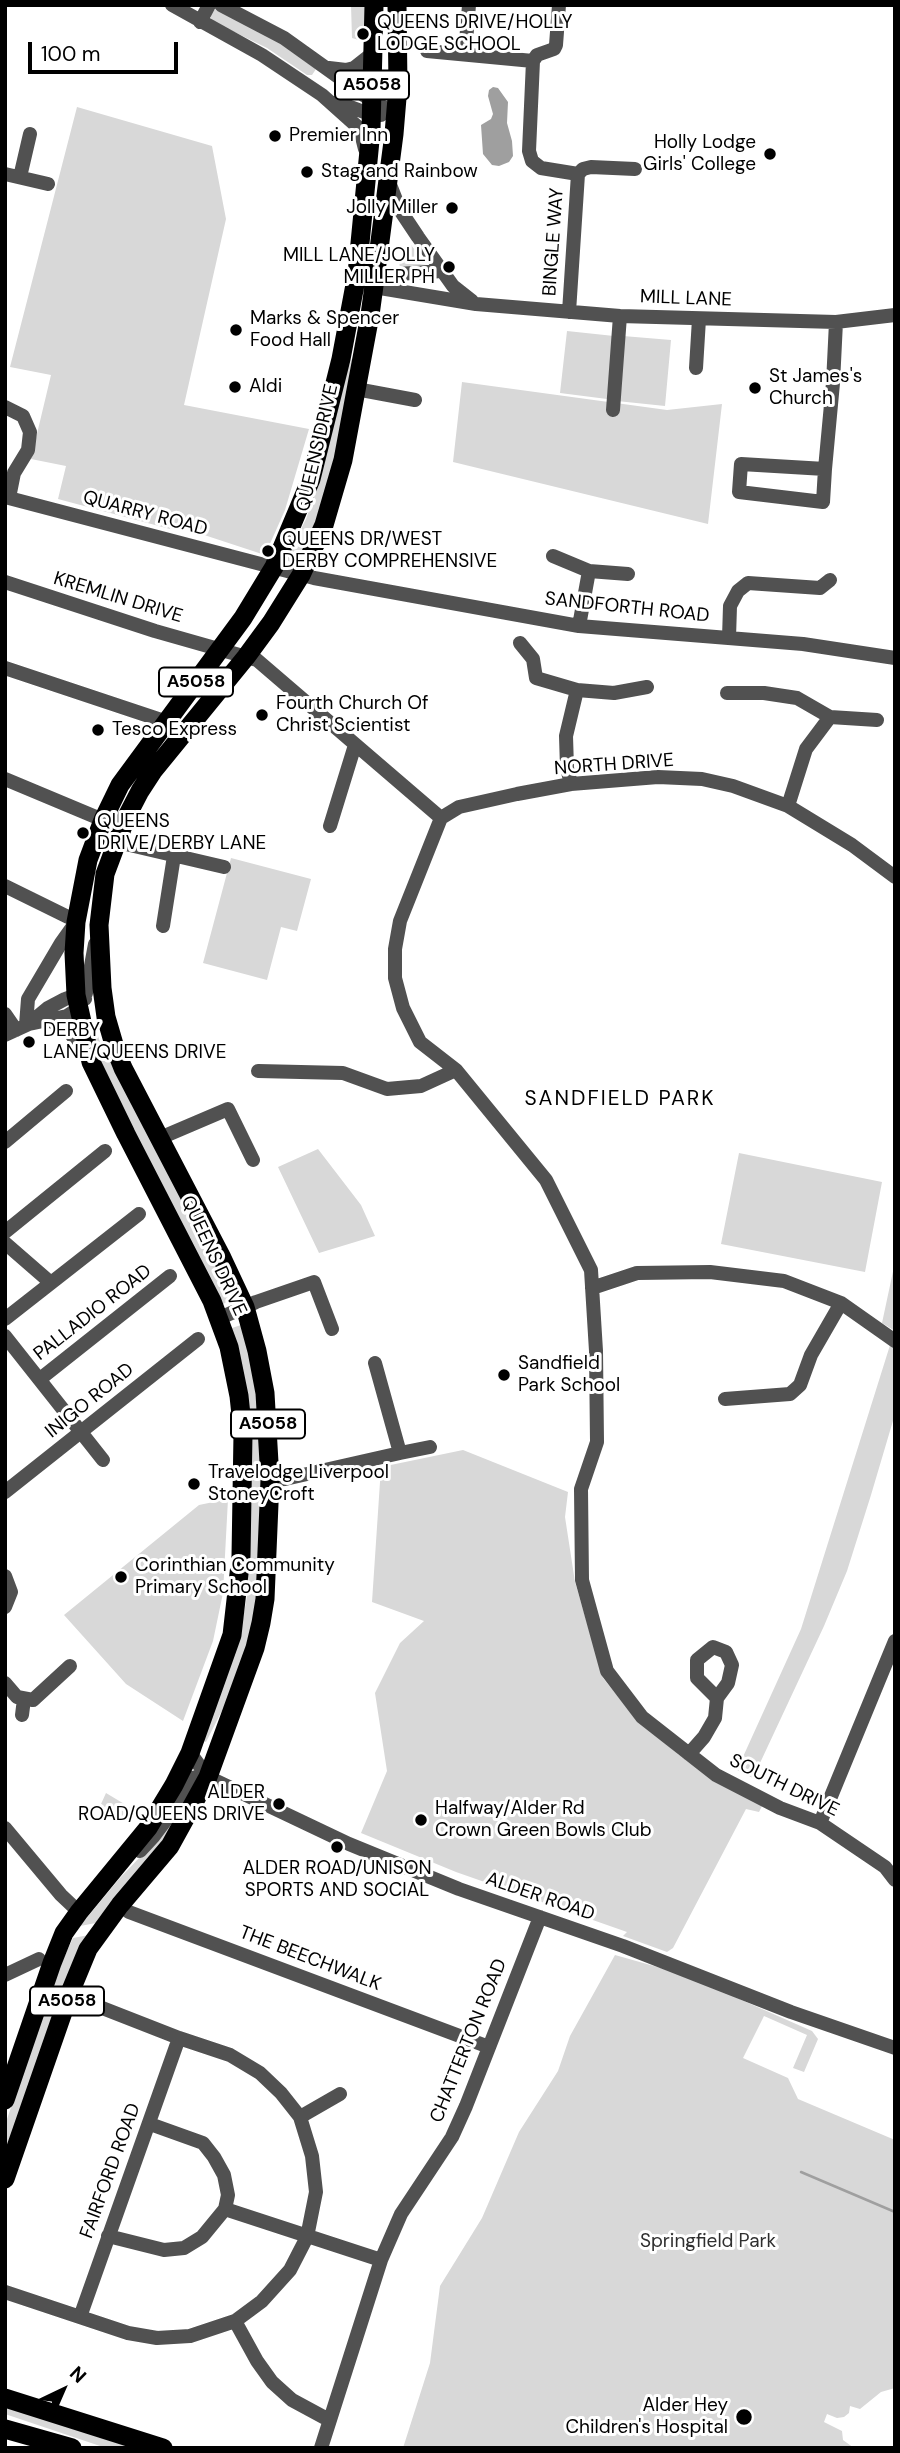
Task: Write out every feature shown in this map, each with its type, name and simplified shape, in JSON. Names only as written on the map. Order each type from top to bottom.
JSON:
[{"type":"highway","name":"QUEENS DRIVE","points":[[120,1905],[170,1846],[208,1777],[255,1648],[265,1599],[270,1480],[265,1393],[245,1307],[123,1068],[106,1017],[100,974],[99,925],[105,874],[140,791],[271,623],[301,575],[324,524],[342,460],[356,388],[369,279],[367,164],[372,108],[374,5]]},
{"type":"highway","name":"QUEENS DRIVE","points":[[114,1871],[148,1828],[190,1753],[232,1635],[241,1556],[243,1434],[235,1373],[220,1318],[91,1062],[74,953],[77,920],[88,860],[103,820],[121,785],[240,623],[274,567],[311,479],[341,359],[379,255],[396,114],[397,5]]},
{"type":"highway","name":"A5058","points":[[5,2100],[51,1963],[64,1933],[114,1871]]},
{"type":"highway","name":"A5058","points":[[5,2179],[69,1995],[88,1949],[120,1905]]},
{"type":"highway","points":[[5,2398],[163,2448]]},
{"type":"highway","points":[[5,2418],[27,2425],[69,2447]]},
{"type":"highway","points":[[5,2429],[69,2447]]},
{"type":"street","points":[[172,5],[262,55],[322,95],[344,106],[372,108],[396,114]]},
{"type":"street","points":[[200,22],[209,5]]},
{"type":"street","points":[[221,5],[285,38],[372,108]]},
{"type":"street","points":[[465,54],[469,5]]},
{"type":"street","points":[[427,51],[533,61],[537,55],[554,49],[559,5]]},
{"type":"street","points":[[321,65],[335,70],[346,70],[357,66],[373,52]]},
{"type":"street","name":"BINGLE WAY","points":[[533,61],[529,151],[531,161],[541,169],[578,174]]},
{"type":"street","points":[[322,95],[360,129],[367,164]]},
{"type":"street","points":[[20,177],[30,134]]},
{"type":"street","name":"BINGLE WAY","points":[[569,312],[578,174],[591,167],[635,169]]},
{"type":"street","points":[[5,174],[48,184]]},
{"type":"street","points":[[388,179],[400,210],[442,271],[459,293],[476,304]]},
{"type":"street","points":[[369,279],[442,271]]},
{"type":"street","name":"MILL LANE","points":[[369,279],[476,304],[620,316],[836,322],[895,315]]},
{"type":"street","points":[[613,410],[620,316]]},
{"type":"street","points":[[696,368],[699,319]]},
{"type":"street","points":[[825,470],[741,464],[739,492],[823,502],[836,322]]},
{"type":"street","points":[[356,388],[415,400]]},
{"type":"street","points":[[5,407],[23,416],[30,432],[30,442],[14,473],[7,497]]},
{"type":"street","name":"QUARRY ROAD","points":[[7,497],[274,567]]},
{"type":"street","points":[[553,556],[589,571],[628,574]]},
{"type":"street","name":"SANDFORTH ROAD","points":[[274,567],[301,575],[579,626],[803,644],[895,658]]},
{"type":"street","points":[[579,626],[589,571]]},
{"type":"street","points":[[729,638],[730,606],[738,591],[748,583],[820,587],[830,580]]},
{"type":"street","name":"KREMLIN DRIVE","points":[[5,582],[155,631],[257,660],[441,818]]},
{"type":"street","points":[[520,643],[533,659],[536,678],[576,690],[614,693],[647,687]]},
{"type":"street","points":[[5,668],[167,722],[183,734]]},
{"type":"street","points":[[571,785],[567,768],[566,736],[576,690]]},
{"type":"street","points":[[727,693],[764,693],[797,698],[830,717],[877,720]]},
{"type":"street","points":[[788,806],[806,749],[830,717]]},
{"type":"street","points":[[330,826],[355,745]]},
{"type":"street","name":"NORTH DRIVE","points":[[441,818],[459,807],[571,785],[658,778],[702,779],[733,786],[788,806],[852,845],[895,877]]},
{"type":"street","points":[[5,779],[103,820]]},
{"type":"street","name":"SOUTH DRIVE","points":[[441,818],[400,921],[395,948],[395,978],[403,1007],[420,1042],[456,1070],[546,1180],[591,1270],[596,1351],[597,1442],[580,1489],[582,1580],[607,1671],[642,1717],[716,1775],[780,1808],[820,1822],[885,1867],[895,1880]]},
{"type":"street","points":[[117,842],[224,867]]},
{"type":"street","points":[[163,926],[174,856]]},
{"type":"street","points":[[5,886],[77,920]]},
{"type":"street","name":"QUEENS DRIVE","points":[[19,1028],[28,999],[77,920]]},
{"type":"street","name":"A5058","points":[[80,1001],[99,925]]},
{"type":"street","points":[[19,1028],[67,1016],[80,1001]]},
{"type":"street","points":[[19,1028],[48,1008],[80,1001]]},
{"type":"street","name":"QUEENS DRIVE","points":[[80,1001],[106,1017]]},
{"type":"street","points":[[5,1014],[19,1028]]},
{"type":"street","points":[[51,1021],[71,1034],[91,1062]]},
{"type":"street","points":[[258,1071],[343,1073],[387,1089],[421,1086],[456,1070]]},
{"type":"street","points":[[5,1142],[66,1091]]},
{"type":"street","points":[[159,1138],[228,1109],[253,1160]]},
{"type":"street","points":[[5,1232],[105,1151]]},
{"type":"street","points":[[5,1319],[139,1214]]},
{"type":"street","points":[[5,1243],[51,1283]]},
{"type":"street","points":[[592,1288],[637,1273],[710,1272],[784,1281],[841,1303],[890,1338]]},
{"type":"street","name":"PALLADIO ROAD","points":[[40,1380],[170,1276]]},
{"type":"street","points":[[220,1318],[314,1282],[332,1329]]},
{"type":"street","points":[[725,1399],[790,1394],[800,1385],[811,1355],[841,1303]]},
{"type":"street","points":[[5,1336],[103,1460]]},
{"type":"street","name":"INIGO ROAD","points":[[5,1492],[198,1339]]},
{"type":"street","points":[[375,1363],[400,1453]]},
{"type":"street","points":[[270,1480],[430,1447]]},
{"type":"street","points":[[5,1576],[11,1592],[5,1607]]},
{"type":"street","points":[[820,1822],[895,1642]]},
{"type":"street","points":[[5,1683],[13,1694],[33,1700],[70,1666]]},
{"type":"street","points":[[689,1754],[704,1737],[715,1718],[717,1698]]},
{"type":"street","points":[[22,1715],[24,1699]]},
{"type":"street","name":"ALDER ROAD","points":[[190,1753],[208,1777],[349,1844],[459,1889],[623,1946],[791,2012],[895,2048]]},
{"type":"street","points":[[114,1871],[153,1837],[192,1777],[208,1777]]},
{"type":"street","points":[[5,1828],[51,1884],[79,1912]]},
{"type":"street","name":"THE BEECHWALK","points":[[120,1905],[142,1917],[489,2047]]},
{"type":"street","name":"CHATTERTON ROAD","points":[[321,2448],[381,2260],[401,2214],[452,2137],[540,1917]]},
{"type":"street","points":[[5,1975],[39,1959]]},
{"type":"street","points":[[5,2291],[128,2333],[158,2337],[190,2336],[235,2321],[251,2311],[274,2290],[290,2270],[307,2237],[316,2192],[312,2156],[300,2117],[281,2092],[260,2073],[230,2055],[69,1995]]},
{"type":"street","name":"FAIRFORD ROAD","points":[[80,2317],[179,2038]]},
{"type":"street","points":[[300,2117],[340,2094]]},
{"type":"street","points":[[107,2236],[164,2250],[184,2248],[202,2237],[225,2209],[228,2194],[224,2175],[203,2143],[150,2124]]},
{"type":"street","points":[[225,2209],[381,2260]]},
{"type":"street","points":[[235,2321],[272,2382],[292,2400],[329,2420]]},
{"type":"green space","points":[[351,5],[368,5],[368,29],[362,29],[362,41],[352,38]]},
{"type":"green space","points":[[219,9],[266,33],[316,69],[312,75],[307,75],[267,48],[212,21],[210,15],[213,10]]},
{"type":"green space","points":[[77,107],[212,146],[226,219],[184,405],[309,429],[285,510],[265,555],[189,530],[190,524],[180,521],[177,527],[171,526],[170,529],[58,499],[66,466],[31,459],[51,375],[10,367]]},
{"type":"green space","points":[[411,245],[426,264],[400,268],[399,261],[403,252]]},
{"type":"green space","points":[[567,331],[614,336],[607,399],[560,393]]},
{"type":"green space","points":[[623,336],[671,340],[665,406],[617,401]]},
{"type":"green space","points":[[353,356],[335,464],[322,508],[296,565],[293,565],[286,559],[306,519],[317,488],[345,376]]},
{"type":"green space","points":[[462,382],[667,410],[722,404],[708,524],[453,462]]},
{"type":"green space","points":[[231,858],[311,879],[297,931],[281,927],[267,980],[203,963]]},
{"type":"green space","points":[[89,1025],[95,1027],[106,1060],[111,1058],[232,1298],[222,1305],[96,1054]]},
{"type":"green space","points":[[318,1149],[361,1205],[375,1236],[319,1253],[278,1167]]},
{"type":"green space","points":[[739,1153],[882,1182],[865,1272],[721,1244]]},
{"type":"green space","points":[[895,1262],[895,1331],[882,1323]]},
{"type":"green space","points":[[244,1324],[263,1426],[259,1598],[236,1683],[206,1742],[201,1740],[242,1624],[247,1596],[251,1513],[232,1328]]},
{"type":"green space","points":[[891,1342],[895,1344],[895,1414],[847,1571],[753,1778],[737,1770],[801,1629]]},
{"type":"green space","points":[[463,1450],[568,1492],[565,1517],[575,1582],[603,1678],[637,1720],[679,1755],[764,1802],[759,1812],[746,1809],[673,1948],[667,1952],[623,1936],[627,1932],[456,1872],[361,1833],[387,1771],[375,1693],[400,1643],[424,1621],[372,1602],[381,1467]]},
{"type":"green space","points":[[228,1499],[223,1593],[213,1641],[183,1721],[126,1684],[64,1615],[199,1505]]},
{"type":"green space","points":[[106,1793],[131,1808],[122,1821],[101,1804]]},
{"type":"green space","points":[[177,1811],[170,1833],[96,1923],[80,1926],[140,1857]]},
{"type":"green space","points":[[89,1935],[5,2165],[5,2125],[58,1970],[73,1938]]},
{"type":"green space","name":"Springfield Park","points":[[615,1955],[712,1987],[812,2031],[818,2039],[804,2072],[793,2068],[807,2035],[764,2016],[743,2058],[788,2078],[798,2099],[895,2140],[895,2388],[881,2392],[860,2409],[850,2406],[849,2413],[844,2417],[837,2418],[827,2414],[824,2422],[842,2431],[843,2440],[854,2448],[403,2448],[430,2363],[440,2286],[482,2218],[519,2132],[558,2071],[570,2036]]},
{"type":"green space","points":[[5,2405],[141,2448],[106,2448],[5,2414]]},
{"type":"shaded area","points":[[493,87],[498,88],[508,102],[507,123],[512,141],[513,156],[509,162],[499,166],[492,165],[483,154],[481,125],[491,119],[493,114],[488,96]]},
{"type":"waterway","points":[[801,2172],[895,2212]]},
{"type":"place","name":"QUEENS DRIVE/HOLLY LODGE SCHOOL","points":[[363,34]]},
{"type":"place","name":"Premier Inn","points":[[275,136]]},
{"type":"place","name":"Holly Lodge Girls' College","points":[[770,154]]},
{"type":"place","name":"Stag and Rainbow","points":[[307,172]]},
{"type":"place","name":"Jolly Miller","points":[[452,208]]},
{"type":"place","name":"MILL LANE/JOLLY MILLER PH","points":[[449,267]]},
{"type":"place","name":"Marks & Spencer Food Hall","points":[[236,330]]},
{"type":"place","name":"Aldi","points":[[235,387]]},
{"type":"place","name":"St James's Church","points":[[755,388]]},
{"type":"place","name":"QUEENS DR/WEST DERBY COMPREHENSIVE","points":[[268,551]]},
{"type":"place","name":"Fourth Church Of Christ Scientist","points":[[262,715]]},
{"type":"place","name":"Tesco Express","points":[[98,730]]},
{"type":"place","name":"QUEENS DRIVE/DERBY LANE","points":[[83,833]]},
{"type":"place","name":"DERBY LANE/QUEENS DRIVE","points":[[29,1042]]},
{"type":"place","name":"Sandfield Park School","points":[[504,1375]]},
{"type":"place","name":"Travelodge Liverpool StoneyCroft","points":[[194,1484]]},
{"type":"place","name":"Corinthian Community Primary School","points":[[121,1577]]},
{"type":"place","name":"ALDER ROAD/QUEENS DRIVE","points":[[279,1804]]},
{"type":"place","name":"Halfway/Alder Rd Crown Green Bowls Club","points":[[421,1820]]},
{"type":"place","name":"ALDER ROAD/UNISON SPORTS AND SOCIAL","points":[[337,1847]]},
{"type":"place","name":"Alder Hey Children's Hospital","points":[[744,2417]]},
{"type":"district","name":"SANDFIELD PARK","points":[[620,1099]]}]
